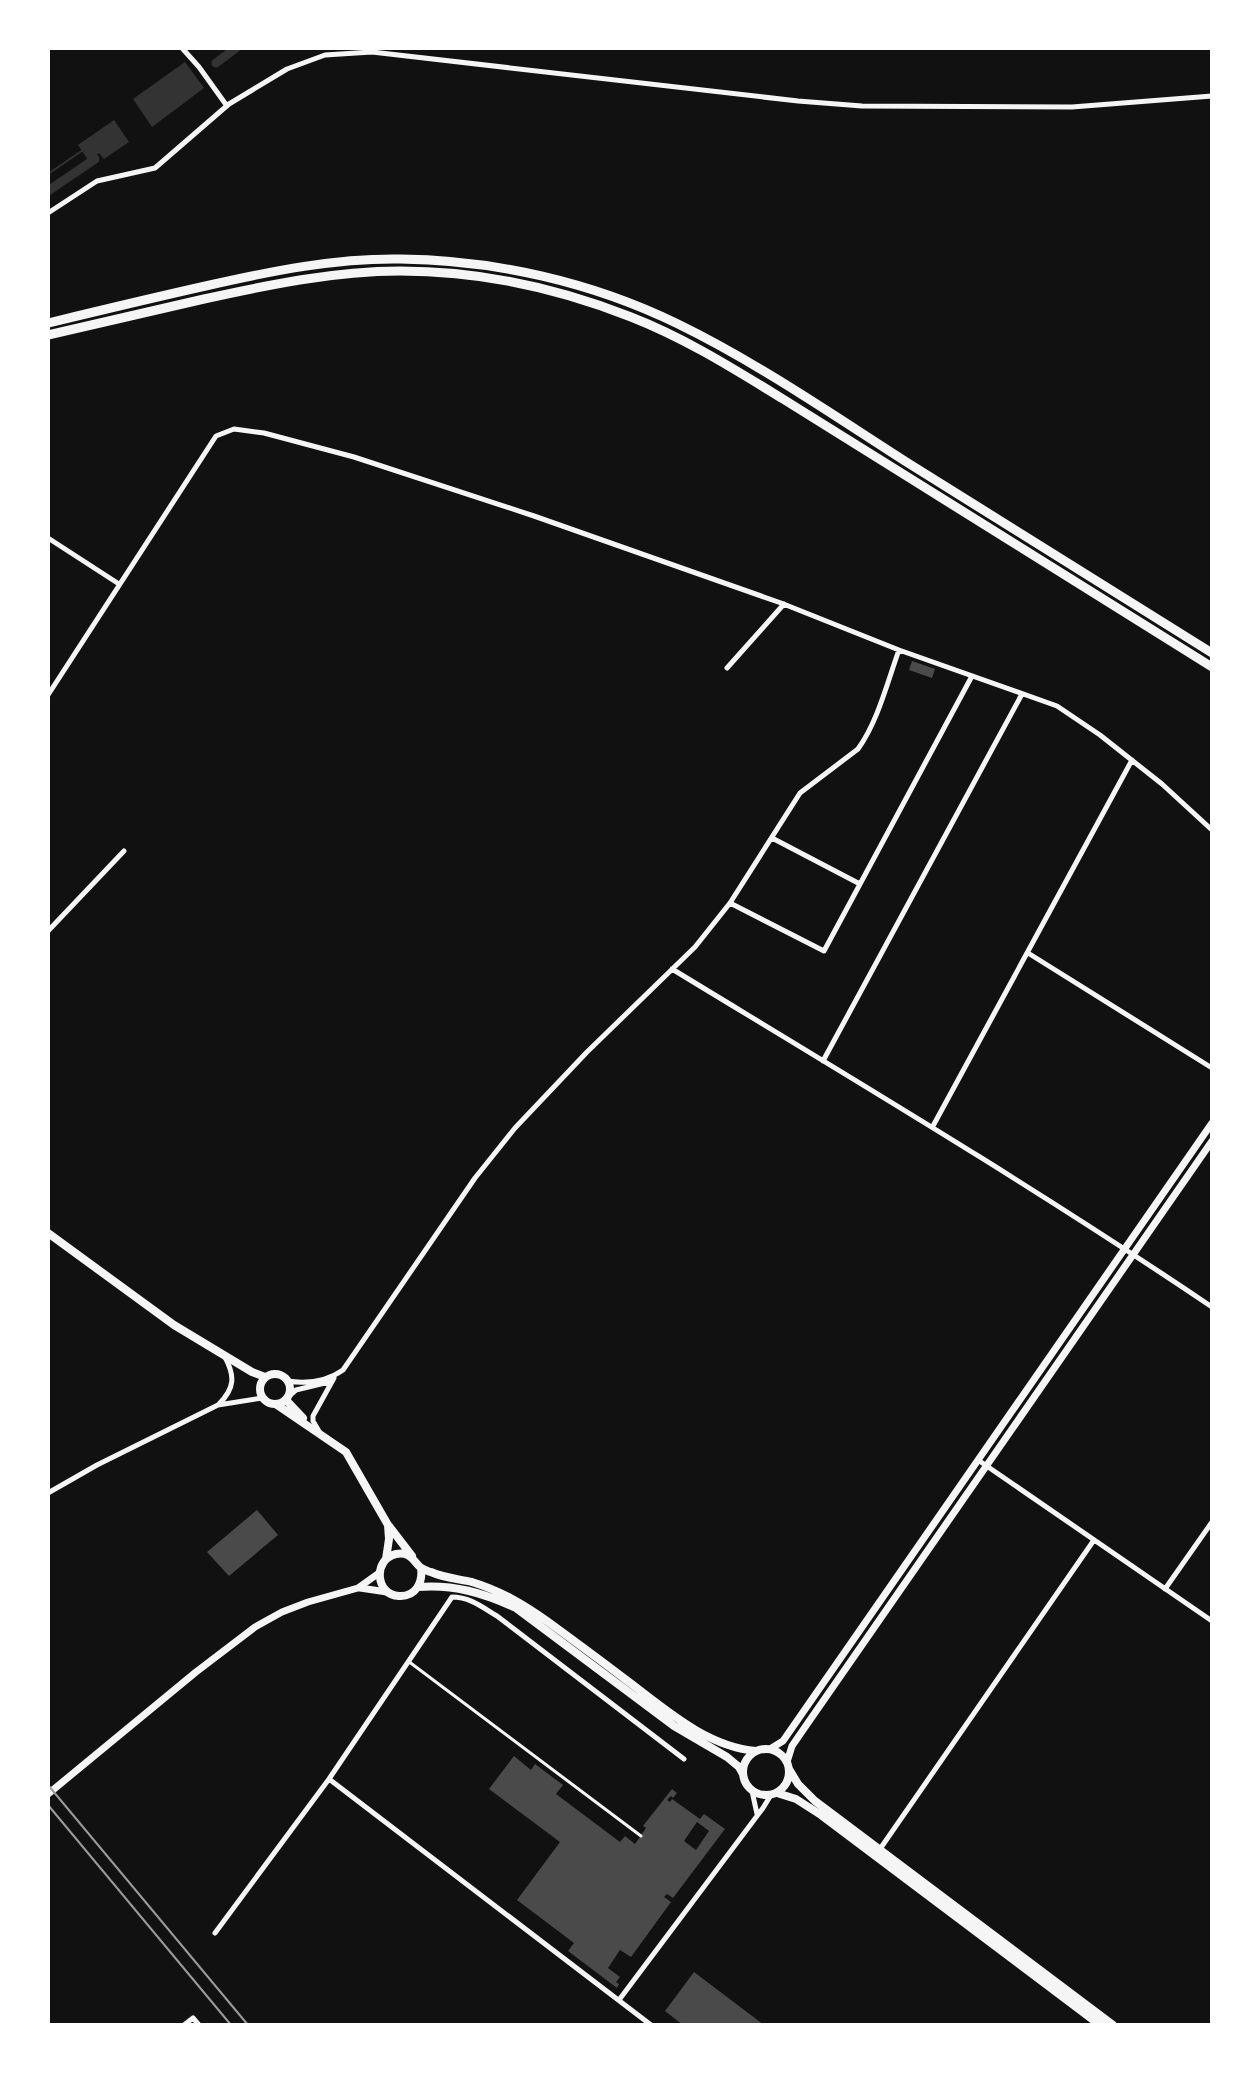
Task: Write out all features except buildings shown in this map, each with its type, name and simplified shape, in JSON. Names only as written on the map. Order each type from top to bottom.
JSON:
[{"type":"highway","points":[[48,323],[263,273],[352,261],[444,261],[500,268],[593,289],[678,324],[766,372],[1212,653]]},
{"type":"highway","points":[[48,335],[239,291],[362,273],[459,274],[515,283],[589,302],[673,336],[731,367],[1212,667]]},
{"type":"main road","points":[[770,1749],[785,1737],[1212,1123]]},
{"type":"main road","points":[[774,1794],[787,1783],[792,1746],[1212,1141]]},
{"type":"main road","points":[[48,1233],[174,1325],[265,1377]]},
{"type":"main road","points":[[252,1372],[267,1403],[277,1405],[346,1452],[388,1525],[421,1568],[437,1575],[489,1587],[520,1602],[677,1718],[728,1745],[739,1749],[777,1751],[798,1784],[815,1801],[1113,2025]]},
{"type":"main road","points":[[261,1395],[265,1377],[279,1375],[290,1385],[288,1398],[309,1425]]},
{"type":"main road","points":[[277,1405],[288,1398]]},
{"type":"main road","points":[[48,1794],[255,1627],[308,1602],[358,1588],[379,1573],[386,1559],[388,1525]]},
{"type":"main road","points":[[386,1559],[397,1554],[415,1559]]},
{"type":"main road","points":[[358,1588],[408,1595],[421,1581],[421,1568]]},
{"type":"main road","points":[[379,1573],[387,1592]]},
{"type":"main road","points":[[418,1587],[435,1585],[460,1588],[516,1608],[674,1726],[727,1757],[739,1767],[752,1791],[796,1799],[821,1815],[1100,2025]]},
{"type":"main road","points":[[743,1774],[746,1760],[756,1751]]},
{"type":"street","points":[[182,48],[227,106]]},
{"type":"street","points":[[48,213],[97,181],[155,168],[227,106],[287,69],[325,55],[372,52],[783,100],[862,106],[1072,107],[1212,96]]},
{"type":"street","points":[[48,695],[216,436],[234,429],[264,433],[354,457],[534,516],[784,604],[899,650],[1057,706],[1132,760],[1212,830]]},
{"type":"street","points":[[48,538],[119,584]]},
{"type":"street","points":[[727,668],[784,604]]},
{"type":"street","points":[[288,1398],[296,1390],[331,1379],[339,1373],[475,1178],[515,1128],[587,1052],[695,947],[730,903],[800,793],[858,749],[865,740],[899,650]]},
{"type":"street","points":[[730,903],[824,951],[972,676]]},
{"type":"street","points":[[823,1061],[1022,694]]},
{"type":"street","points":[[933,1126],[1132,760]]},
{"type":"street","points":[[772,838],[860,884]]},
{"type":"street","points":[[48,931],[124,851]]},
{"type":"street","points":[[1028,953],[1212,1068]]},
{"type":"street","points":[[672,969],[933,1126],[1212,1307]]},
{"type":"street","points":[[218,1405],[231,1389],[231,1368],[225,1356]]},
{"type":"street","points":[[287,1381],[302,1383],[331,1379]]},
{"type":"street","points":[[321,1433],[313,1416],[331,1379]]},
{"type":"street","points":[[48,1493],[218,1405],[261,1395]]},
{"type":"street","points":[[978,1460],[1212,1621]]},
{"type":"street","points":[[1165,1589],[1212,1522]]},
{"type":"street","points":[[880,1849],[1094,1540]]},
{"type":"street","points":[[215,1933],[329,1779],[452,1597],[463,1597],[497,1616],[684,1759]]},
{"type":"street","points":[[329,1779],[651,2025]]},
{"type":"street","points":[[752,1791],[757,1815]]},
{"type":"street","points":[[619,2000],[774,1794]]},
{"type":"street","points":[[184,2025],[193,2018],[199,2025]]},
{"type":"lane","points":[[408,1661],[641,1836]]},
{"type":"shaded area","points":[[185,62],[204,88],[152,127],[133,99]]},
{"type":"shaded area","points":[[114,120],[129,142],[104,159],[99,153],[88,160],[78,145]]},
{"type":"waterway","points":[[216,63],[236,48]]},
{"type":"waterway","points":[[48,191],[95,159],[87,148]]},
{"type":"waterway","points":[[48,174],[83,150]]},
{"type":"railway","points":[[48,1785],[248,2025]]},
{"type":"railway","points":[[48,1805],[231,2025]]}]
